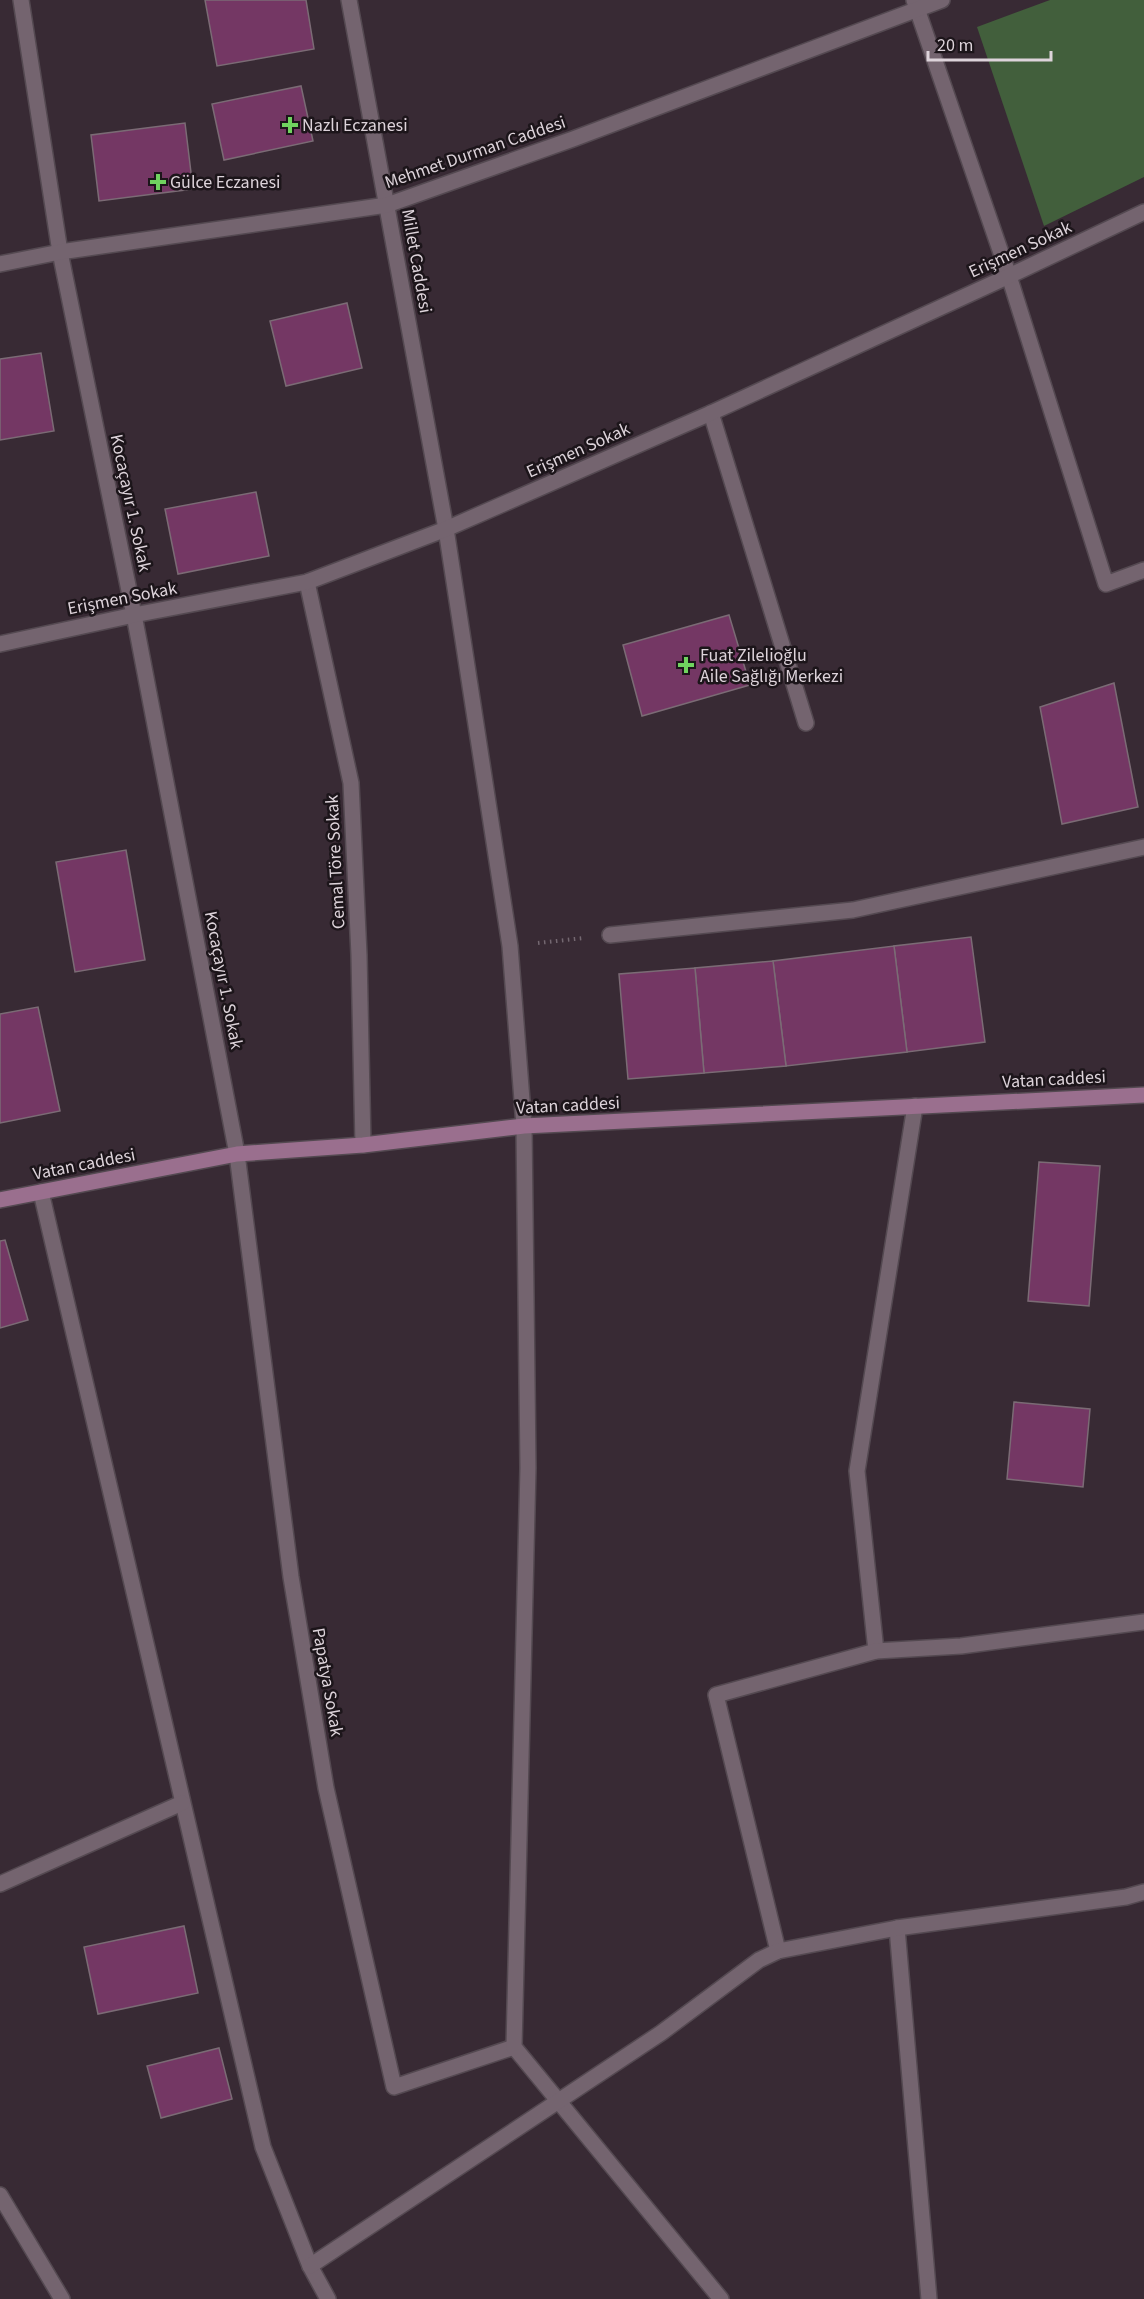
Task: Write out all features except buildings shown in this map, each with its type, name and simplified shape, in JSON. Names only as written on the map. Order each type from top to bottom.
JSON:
[{"type":"street","name":"Kocaçayır 1. Sokak","points":[[21,0],[60,252],[134,615],[237,1154]]},
{"type":"street","name":"Millet Caddesi","points":[[349,0],[446,529],[510,946],[524,1126],[528,1468],[514,2047]]},
{"type":"street","name":"Mehmet Durman Caddesi","points":[[0,264],[60,252],[387,205],[573,139],[916,5],[942,0]]},
{"type":"street","points":[[916,5],[1009,276],[1106,584],[1144,570]]},
{"type":"street","name":"Erişmen Sokak","points":[[0,644],[134,615],[307,582],[446,529],[711,413],[1144,212]]},
{"type":"street","points":[[711,413],[806,723]]},
{"type":"street","name":"Cemal Töre Sokak","points":[[307,582],[351,783],[359,955],[363,1145]]},
{"type":"street","points":[[610,935],[853,910],[1144,847]]},
{"type":"street","name":"Vatan caddesi","points":[[0,1200],[237,1154],[363,1145],[524,1126],[1144,1095]]},
{"type":"street","points":[[876,1651],[857,1472],[915,1106]]},
{"type":"street","name":"Papatya Sokak","points":[[237,1154],[294,1601],[326,1788],[394,2087],[514,2047]]},
{"type":"street","points":[[41,1192],[263,2147],[310,2265],[328,2299]]},
{"type":"street","points":[[778,1951],[716,1695],[876,1651],[961,1646],[1144,1622]]},
{"type":"street","points":[[0,1884],[182,1803]]},
{"type":"street","points":[[310,2265],[662,2033],[759,1960],[778,1951],[897,1928],[1126,1897],[1144,1892]]},
{"type":"street","points":[[897,1928],[928,2299]]},
{"type":"street","points":[[514,2047],[721,2299]]},
{"type":"street","points":[[0,2195],[59,2298]]},
{"type":"path","points":[[510,946],[610,935]]},
{"type":"green space","points":[[1050,0],[1144,0],[1144,177],[1044,226],[977,27]]},
{"type":"place","name":"Nazlı Eczanesi","points":[[290,125]]},
{"type":"place","name":"Gülce Eczanesi","points":[[158,182]]},
{"type":"place","name":"Fuat Zilelioğlu Aile Sağlığı Merkezi","points":[[686,665]]}]
